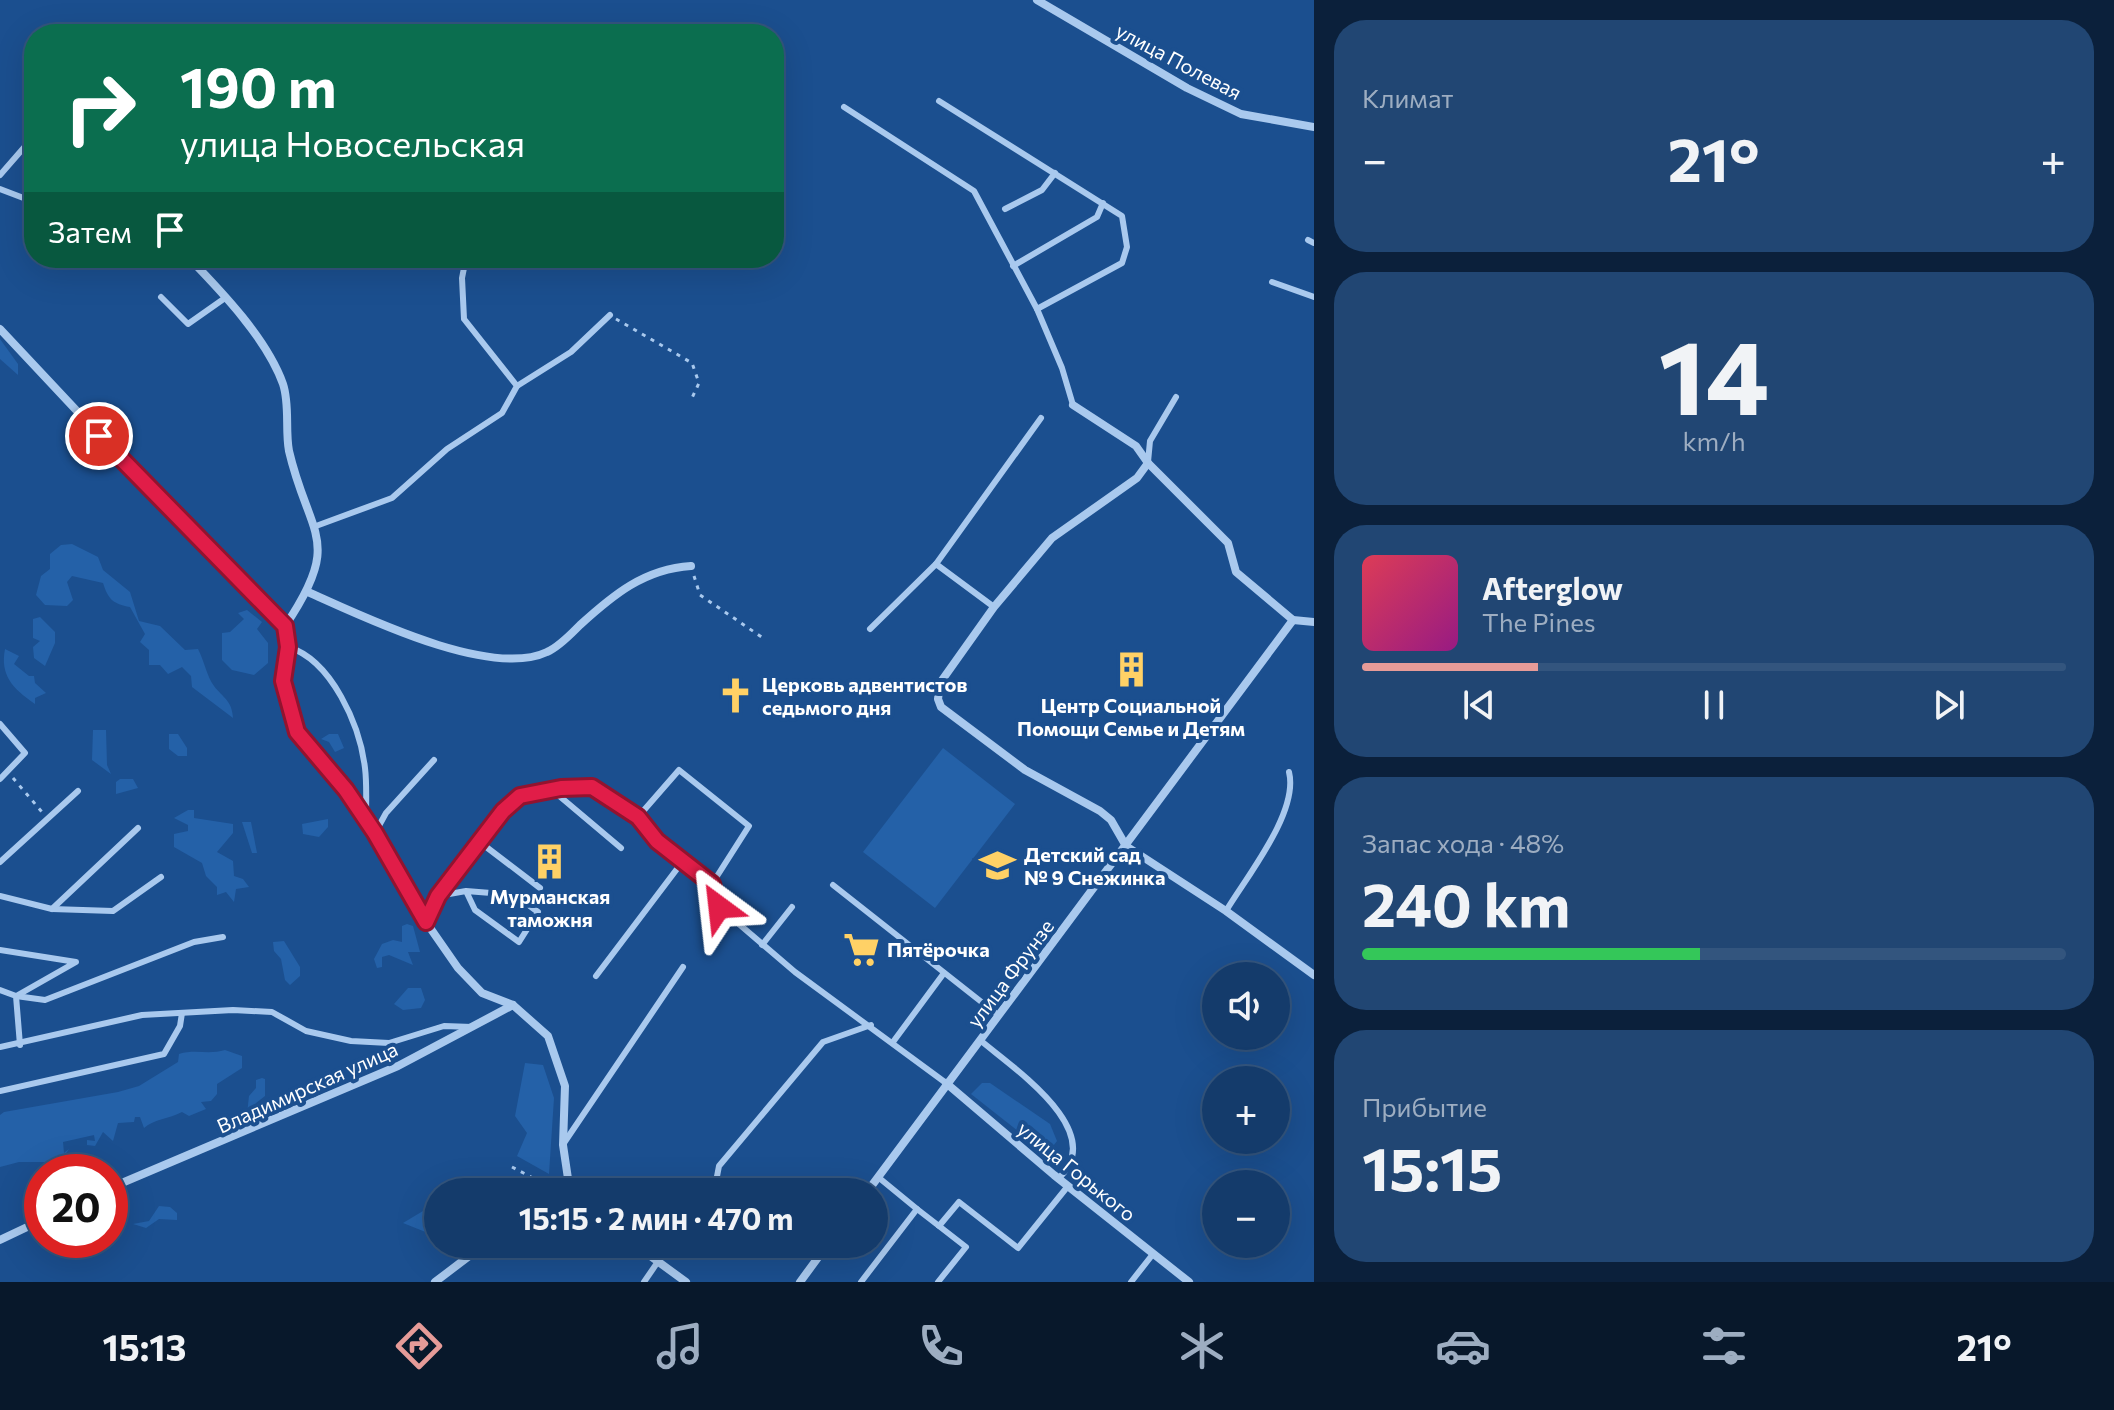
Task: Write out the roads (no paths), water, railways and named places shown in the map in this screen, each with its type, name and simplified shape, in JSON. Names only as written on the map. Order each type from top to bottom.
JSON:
[{"type":"street","name":"улица Полевая","points":[[1037,0],[1187,88],[1241,114],[1314,127]]},
{"type":"street","points":[[198,268],[249,325],[283,385],[289,451],[316,526],[320,552],[308,592],[285,626]]},
{"type":"street","points":[[0,329],[227,571],[285,626],[288,647],[283,681],[297,732],[375,833],[426,922],[458,968],[482,993],[513,1005],[548,1036],[565,1086],[563,1145],[568,1178]]},
{"type":"street","points":[[1073,405],[1136,446],[1148,463],[1228,543],[1236,572],[1293,620],[1314,622]]},
{"type":"street","points":[[1148,463],[1137,478],[1052,538],[994,607],[940,683],[938,699],[941,707],[1025,770],[1100,811],[1111,820],[1126,846],[1226,911],[1314,975]]},
{"type":"street","points":[[308,592],[419,640],[510,659],[547,653],[614,594],[651,573],[691,566]]},
{"type":"street","name":"улица Фрунзе","points":[[878,1177],[1293,620]]},
{"type":"street","name":"Владимирская улица","points":[[128,1180],[398,1066],[513,1005]]},
{"type":"street","name":"улица Горького","points":[[946,1083],[1058,1179],[1189,1282]]},
{"type":"street","points":[[0,1240],[24,1229]]},
{"type":"street","points":[[435,1282],[467,1258]]},
{"type":"street","points":[[654,1258],[686,1282]]},
{"type":"street","points":[[800,1282],[818,1258]]},
{"type":"lane","points":[[939,101],[1122,216],[1127,247],[1122,263],[1037,309]]},
{"type":"lane","points":[[844,107],[974,191],[1037,309],[1073,405]]},
{"type":"lane","points":[[0,175],[24,147]]},
{"type":"lane","points":[[1005,209],[1042,190],[1055,173]]},
{"type":"lane","points":[[0,189],[24,198]]},
{"type":"lane","points":[[1013,266],[1097,217],[1103,203]]},
{"type":"lane","points":[[464,268],[464,319],[517,386]]},
{"type":"lane","points":[[1272,282],[1314,297]]},
{"type":"lane","points":[[161,297],[188,324],[225,298]]},
{"type":"lane","points":[[316,526],[392,498],[447,449],[502,413],[517,386],[571,352],[610,315]]},
{"type":"lane","points":[[1148,463],[1150,441],[1176,397]]},
{"type":"lane","points":[[870,629],[936,564],[1041,418]]},
{"type":"lane","points":[[936,564],[994,607]]},
{"type":"lane","points":[[288,647],[299,650],[322,670],[349,713],[365,766],[366,820]]},
{"type":"lane","points":[[0,724],[25,753],[0,779]]},
{"type":"lane","points":[[375,833],[386,813],[434,760]]},
{"type":"lane","points":[[638,817],[679,770],[749,826],[712,884]]},
{"type":"lane","points":[[1226,911],[1274,833],[1293,788],[1289,772]]},
{"type":"lane","points":[[426,922],[438,896],[503,811],[520,796],[551,789],[592,787],[638,817],[657,841],[712,884],[719,907],[762,945],[946,1083]]},
{"type":"lane","points":[[551,789],[621,848]]},
{"type":"lane","points":[[0,862],[78,791]]},
{"type":"lane","points":[[52,909],[138,828]]},
{"type":"lane","points":[[481,843],[540,888]]},
{"type":"lane","points":[[596,976],[683,861]]},
{"type":"lane","points":[[0,896],[52,909],[113,911],[161,877]]},
{"type":"lane","points":[[833,885],[998,1015]]},
{"type":"lane","points":[[438,896],[466,891],[515,895],[538,912],[519,942],[475,910],[466,891]]},
{"type":"lane","points":[[762,945],[792,907]]},
{"type":"lane","points":[[0,990],[45,1000],[194,942],[223,937]]},
{"type":"lane","points":[[0,950],[76,962],[16,996]]},
{"type":"lane","points":[[563,1145],[683,967]]},
{"type":"lane","points":[[893,1042],[944,973]]},
{"type":"lane","points":[[16,996],[20,1045]]},
{"type":"lane","points":[[0,1047],[20,1045],[142,1015],[182,1013],[272,1012],[306,1031],[351,1041],[389,1043],[444,1026],[472,1027]]},
{"type":"lane","points":[[0,1091],[164,1054],[180,1026],[182,1013]]},
{"type":"lane","points":[[717,1178],[719,1166],[823,1042],[871,1025]]},
{"type":"lane","points":[[980,1040],[1058,1107],[1071,1133],[1073,1155],[1071,1167],[1058,1179]]},
{"type":"lane","points":[[878,1177],[966,1247],[938,1282]]},
{"type":"lane","points":[[939,1226],[959,1202],[1018,1248],[1068,1186]]},
{"type":"lane","points":[[861,1282],[917,1209]]},
{"type":"lane","points":[[1131,1282],[1153,1254]]},
{"type":"lane","points":[[644,1282],[657,1260]]},
{"type":"place","name":"Центр Социальной Помощи Семье и Детям","points":[[1131,670]]},
{"type":"place","name":"Церковь адвентистов седьмого дня","points":[[736,695]]},
{"type":"place","name":"Мурманская таможня","points":[[550,861]]},
{"type":"place","name":"Детский сад № 9 Снежинка","points":[[998,866]]},
{"type":"place","name":"Пятёрочка","points":[[861,949]]}]
